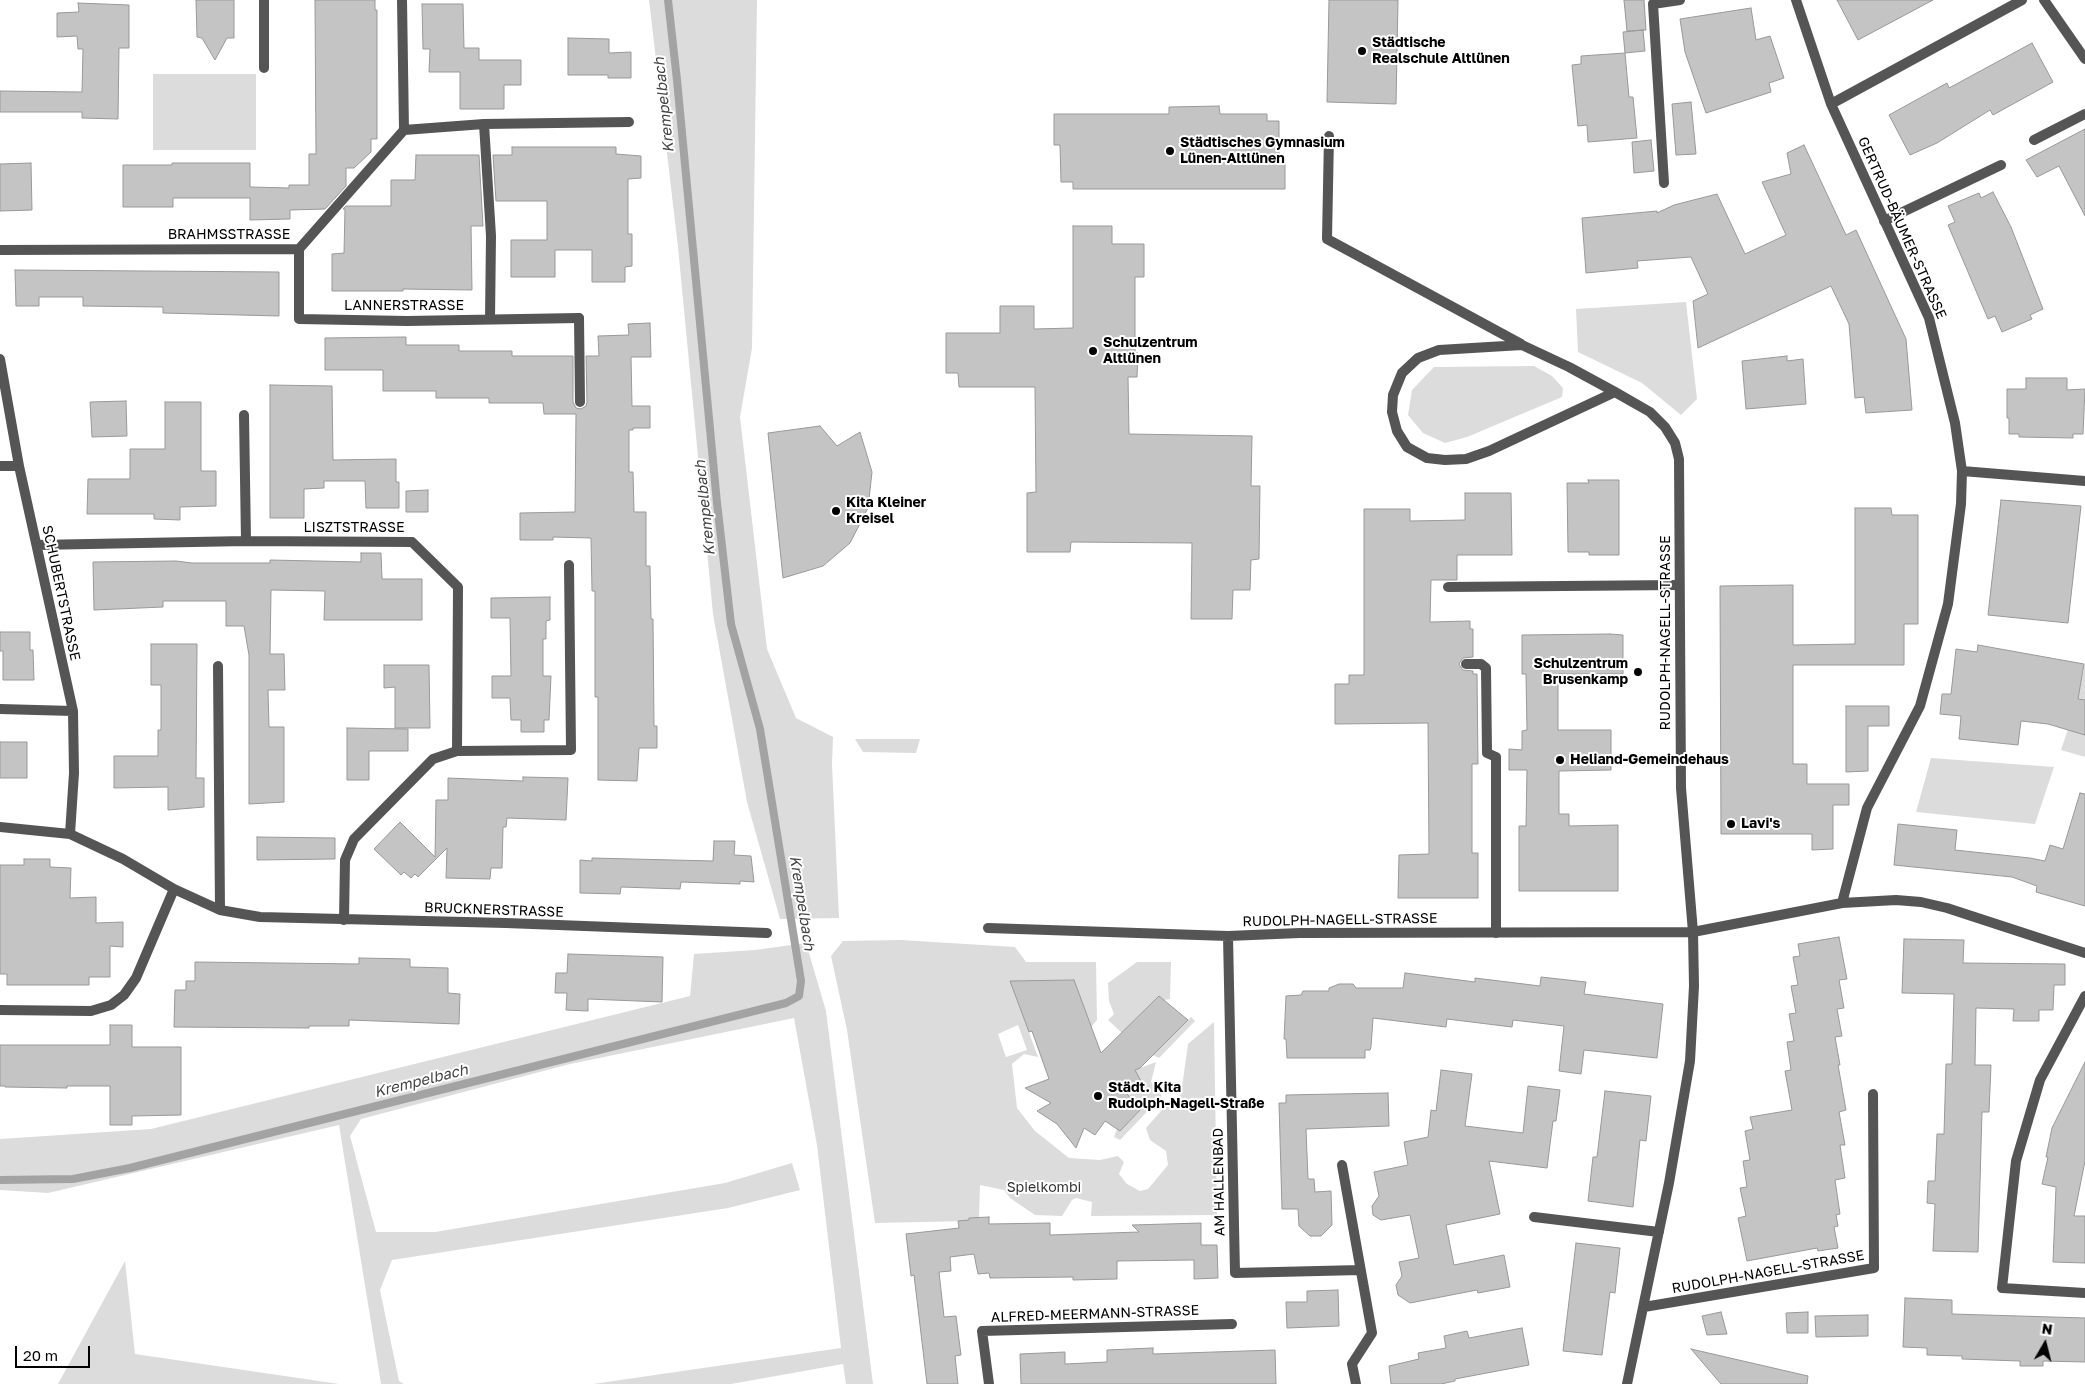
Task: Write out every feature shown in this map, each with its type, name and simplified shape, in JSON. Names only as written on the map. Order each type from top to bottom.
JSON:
[{"type":"street","points":[[264,0],[264,68]]},
{"type":"street","points":[[402,0],[404,130],[484,124],[629,122]]},
{"type":"street","points":[[1664,183],[1653,4],[1680,0]]},
{"type":"street","name":"GERTRUD-BÄUMER-STRASSE","points":[[1796,0],[1831,104],[1929,318],[1955,423],[1962,471],[1961,504],[1948,604],[1920,706],[1867,808],[1842,903]]},
{"type":"street","points":[[1831,104],[2022,0]]},
{"type":"street","points":[[2044,0],[2085,59]]},
{"type":"street","points":[[2034,140],[2085,114]]},
{"type":"street","points":[[484,124],[491,236],[490,319]]},
{"type":"street","name":"BRAHMSSTRASSE","points":[[0,250],[299,249],[404,130]]},
{"type":"street","name":"RUDOLPH-NAGELL-STRASSE","points":[[1329,136],[1328,239],[1522,345],[1616,392],[1650,412],[1665,427],[1675,443],[1679,459],[1680,788],[1693,932],[1694,986],[1690,1061],[1659,1232],[1627,1384]]},
{"type":"street","points":[[1884,221],[2001,165]]},
{"type":"street","name":"LANNERSTRASSE","points":[[299,249],[299,319],[579,318],[580,402]]},
{"type":"street","points":[[1522,345],[1439,350],[1418,358],[1402,373],[1394,395],[1392,412],[1397,431],[1407,447],[1427,458],[1444,460],[1466,459],[1489,451],[1616,392]]},
{"type":"street","name":"SCHUBERTSTRASSE","points":[[0,359],[19,466],[73,711],[74,773],[70,834]]},
{"type":"street","points":[[244,415],[246,541]]},
{"type":"street","points":[[0,466],[19,466]]},
{"type":"street","points":[[1962,471],[2085,481]]},
{"type":"street","name":"LISZTSTRASSE","points":[[37,545],[246,541],[412,542],[458,586],[457,751]]},
{"type":"street","points":[[344,920],[345,860],[354,839],[433,760],[457,751],[571,750],[569,565]]},
{"type":"street","points":[[1448,587],[1679,585]]},
{"type":"street","points":[[1466,664],[1481,664],[1486,668],[1487,753],[1496,757],[1496,933]]},
{"type":"street","points":[[218,666],[220,910]]},
{"type":"street","points":[[0,710],[73,711]]},
{"type":"street","name":"BRUCKNERSTRASSE","points":[[0,827],[70,834],[123,858],[174,889],[220,910],[260,917],[506,923],[767,934]]},
{"type":"street","points":[[0,1010],[90,1011],[111,1005],[124,995],[136,978],[174,889]]},
{"type":"street","points":[[1693,932],[1842,903],[1896,900],[1920,902],[1947,908],[2085,953]]},
{"type":"street","name":"RUDOLPH-NAGELL-STRASSE","points":[[988,928],[1228,936],[1300,932],[1693,932]]},
{"type":"street","name":"AM HALLENBAD","points":[[1228,936],[1234,1273],[1360,1270]]},
{"type":"street","points":[[2085,996],[2040,1080],[2016,1161],[2002,1288],[2085,1293]]},
{"type":"street","name":"RUDOLPH-NAGELL-STRASSE","points":[[1644,1307],[1874,1268],[1873,1094]]},
{"type":"street","points":[[1342,1165],[1372,1333],[1352,1364],[1356,1384]]},
{"type":"street","points":[[1534,1217],[1659,1232]]},
{"type":"street","name":"ALFRED-MEERMANN-STRASSE","points":[[989,1384],[982,1331],[1232,1324]]},
{"type":"green space","points":[[649,0],[757,0],[752,348],[740,417],[767,649],[796,718],[833,737],[832,764],[839,918],[780,919],[747,802],[713,614],[678,247]]},
{"type":"green space","points":[[153,74],[256,74],[256,150],[153,150]]},
{"type":"green space","points":[[1686,302],[1697,399],[1681,415],[1642,383],[1578,352],[1576,309]]},
{"type":"green space","points":[[1534,366],[1552,376],[1563,388],[1562,397],[1467,437],[1445,443],[1423,433],[1408,415],[1412,390],[1434,367]]},
{"type":"green space","points":[[2085,664],[2085,757],[2061,750],[2076,705]]},
{"type":"green space","points":[[855,739],[920,739],[916,753],[863,752]]},
{"type":"green space","points":[[1931,758],[2054,767],[2035,824],[1916,812]]},
{"type":"green space","name":"Spielkombi","points":[[901,940],[1015,947],[1026,962],[1096,962],[1097,1020],[1091,1027],[1074,980],[1010,981],[1038,1057],[1024,1054],[1012,1064],[1017,1108],[1035,1131],[1069,1158],[1100,1160],[1118,1156],[1124,1162],[1119,1174],[1127,1184],[1140,1191],[1148,1189],[1168,1165],[1166,1151],[1150,1140],[1146,1128],[1168,1103],[1172,1103],[1181,1094],[1188,1044],[1214,1022],[1217,1215],[1091,1216],[1092,1202],[1076,1198],[1072,1200],[1062,1216],[1035,1215],[1010,1198],[1004,1190],[980,1185],[979,1218],[971,1221],[875,1223],[847,1030],[831,956],[843,941]],"holes":[[[1018,1025],[1027,1050],[1006,1057],[998,1034]]]},
{"type":"green space","points":[[806,943],[826,1011],[873,1384],[846,1384],[843,1364],[731,1384],[593,1384],[841,1348],[817,1145],[794,1018],[570,1064],[361,1119],[350,1136],[376,1232],[435,1232],[725,1183],[792,1163],[800,1190],[728,1208],[392,1260],[380,1290],[399,1381],[404,1384],[381,1384],[339,1125],[48,1193],[0,1190],[0,1139],[151,1129],[690,996],[694,954],[755,950]]},
{"type":"green space","points":[[1137,962],[1171,962],[1170,999],[1164,1000],[1159,996],[1122,1033],[1108,1020],[1114,1014],[1109,1001],[1108,983]]},
{"type":"green space","points":[[1191,1017],[1195,1021],[1159,1058],[1153,1055]]},
{"type":"green space","points":[[1156,1062],[1151,1082],[1162,1096],[1120,1140],[1114,1137],[1117,1129],[1120,1130],[1141,1109],[1126,1093],[1142,1083],[1135,1070]]},
{"type":"green space","points":[[125,1261],[135,1354],[339,1384],[58,1384]]},
{"type":"building","points":[[196,0],[234,0],[234,38],[227,38],[215,60],[202,38],[197,37]]},
{"type":"building","points":[[315,0],[375,0],[375,10],[377,10],[377,139],[371,139],[371,152],[354,168],[346,168],[346,186],[325,209],[290,210],[290,219],[250,220],[250,198],[173,198],[173,207],[123,207],[123,165],[250,163],[250,187],[289,188],[289,185],[309,185],[309,154],[316,154]]},
{"type":"building","name":"Städtische Realschule Altlünen","points":[[1329,0],[1398,0],[1396,104],[1327,102]]},
{"type":"building","points":[[1624,0],[1644,0],[1646,30],[1627,31]]},
{"type":"building","points":[[1837,0],[1933,0],[1858,40]]},
{"type":"building","points":[[78,3],[129,5],[129,48],[119,48],[118,119],[82,118],[82,112],[0,112],[0,91],[82,92],[83,49],[78,49],[77,36],[57,37],[57,13],[79,12]]},
{"type":"building","points":[[422,4],[463,4],[464,48],[479,48],[479,60],[521,60],[521,85],[504,85],[504,109],[460,109],[460,72],[429,72],[430,49],[423,49]]},
{"type":"building","points":[[1751,8],[1756,40],[1770,36],[1784,78],[1769,83],[1771,92],[1706,113],[1685,52],[1680,19]]},
{"type":"building","points":[[1643,30],[1645,51],[1625,53],[1623,32]]},
{"type":"building","points":[[568,38],[609,39],[609,53],[631,52],[631,78],[608,78],[608,75],[568,75]]},
{"type":"building","points":[[2032,43],[2053,82],[1993,115],[1990,110],[1937,143],[1910,155],[1889,115],[1947,83],[1949,88]]},
{"type":"building","points":[[1625,53],[1629,97],[1633,97],[1637,138],[1588,142],[1587,125],[1578,126],[1572,65],[1581,64],[1581,56]]},
{"type":"building","points":[[1691,102],[1696,154],[1676,155],[1672,104]]},
{"type":"building","name":"Städtisches Gymnasium Lünen-Altlünen","points":[[1219,106],[1220,114],[1267,114],[1267,121],[1279,121],[1279,158],[1285,158],[1285,189],[1073,189],[1073,182],[1061,182],[1060,145],[1054,145],[1054,114],[1169,114],[1169,107]]},
{"type":"building","points":[[2085,129],[2085,216],[2059,166],[2037,177],[2026,160]]},
{"type":"building","points":[[1651,140],[1654,171],[1634,173],[1632,142]]},
{"type":"building","points":[[1804,145],[1846,235],[1856,230],[1906,339],[1912,410],[1866,413],[1864,397],[1855,398],[1849,324],[1831,286],[1698,348],[1693,301],[1708,294],[1691,257],[1637,261],[1638,268],[1586,273],[1582,218],[1657,211],[1657,213],[1674,205],[1717,194],[1745,254],[1786,235],[1762,182],[1791,174],[1787,153]]},
{"type":"building","points":[[512,147],[616,147],[616,154],[641,156],[641,178],[628,179],[628,234],[632,234],[632,266],[625,267],[625,282],[592,282],[592,250],[555,250],[555,277],[511,277],[511,240],[547,240],[547,201],[496,201],[493,155],[512,155]]},
{"type":"building","points":[[416,155],[479,155],[483,226],[471,226],[472,290],[332,291],[332,254],[344,253],[345,209],[343,209],[346,206],[391,206],[391,180],[415,180]]},
{"type":"building","points":[[31,163],[32,210],[0,211],[0,164]]},
{"type":"building","points":[[1993,192],[2011,227],[2043,309],[2030,315],[2032,319],[2002,332],[1995,316],[1988,319],[1948,225],[1955,222],[1948,206],[1979,193],[1981,198]]},
{"type":"building","points":[[1073,226],[1112,226],[1112,244],[1144,244],[1144,277],[1135,277],[1135,353],[1138,353],[1137,377],[1128,377],[1129,434],[1252,436],[1251,486],[1260,486],[1259,559],[1251,560],[1250,590],[1233,590],[1232,619],[1191,619],[1192,543],[1071,542],[1070,552],[1027,552],[1027,493],[1036,492],[1035,387],[959,387],[958,373],[946,373],[946,333],[1000,333],[1000,306],[1034,306],[1034,329],[1073,328]]},
{"type":"building","points":[[15,270],[279,272],[279,316],[163,313],[163,307],[83,306],[83,297],[39,297],[39,306],[16,306]]},
{"type":"building","points":[[650,323],[651,357],[631,357],[632,406],[650,406],[650,428],[633,428],[633,430],[629,430],[629,472],[633,472],[634,512],[646,512],[646,566],[650,566],[651,619],[653,619],[654,726],[657,726],[657,748],[639,748],[637,781],[598,780],[598,697],[595,697],[595,591],[592,591],[591,538],[553,537],[553,540],[520,540],[520,513],[575,512],[576,414],[544,414],[543,403],[489,403],[489,398],[436,398],[436,391],[383,391],[383,370],[325,370],[325,338],[406,337],[406,345],[459,345],[459,351],[512,351],[512,356],[573,356],[573,402],[576,408],[581,409],[586,406],[587,402],[586,356],[599,356],[598,336],[629,335],[628,324]]},
{"type":"building","points":[[1787,356],[1787,361],[1803,359],[1806,404],[1746,409],[1742,361]]},
{"type":"building","points":[[2026,378],[2067,378],[2067,390],[2085,389],[2083,434],[2073,434],[2073,438],[2019,437],[2019,434],[2009,434],[2007,389],[2026,389]]},
{"type":"building","points":[[270,385],[332,386],[333,460],[396,459],[396,482],[399,482],[399,508],[366,508],[365,481],[324,481],[324,488],[304,489],[304,518],[270,518]]},
{"type":"building","points":[[126,401],[127,436],[92,437],[90,402]]},
{"type":"building","points":[[165,402],[201,402],[201,471],[216,471],[216,506],[180,507],[180,520],[154,519],[154,514],[87,514],[88,479],[130,479],[130,449],[165,449]]},
{"type":"building","points":[[820,426],[837,446],[860,432],[872,472],[868,508],[850,543],[823,566],[783,578],[768,433]]},
{"type":"building","points":[[1588,480],[1619,480],[1619,555],[1589,555],[1589,552],[1568,552],[1567,483],[1589,483]]},
{"type":"building","points":[[428,490],[428,512],[406,512],[406,491]]},
{"type":"building","points":[[1465,493],[1511,493],[1512,555],[1457,555],[1457,580],[1431,580],[1430,622],[1470,621],[1470,629],[1473,629],[1473,657],[1463,658],[1459,664],[1463,670],[1473,671],[1473,674],[1477,674],[1478,764],[1472,764],[1472,853],[1478,853],[1478,898],[1398,898],[1399,855],[1429,854],[1428,723],[1335,724],[1335,684],[1349,684],[1349,675],[1364,675],[1364,509],[1410,509],[1410,521],[1465,520]]},
{"type":"building","points":[[2001,500],[2081,506],[2068,623],[1988,615]]},
{"type":"building","points":[[1855,508],[1891,508],[1892,515],[1918,515],[1918,624],[1904,624],[1904,665],[1793,665],[1793,764],[1807,764],[1807,784],[1849,784],[1849,805],[1833,805],[1833,849],[1812,850],[1812,834],[1721,834],[1720,586],[1793,585],[1793,645],[1855,644]]},
{"type":"building","points":[[361,553],[381,553],[382,579],[422,579],[422,620],[324,620],[325,591],[271,590],[270,654],[284,654],[285,690],[268,690],[269,727],[284,727],[284,802],[249,804],[249,655],[244,626],[226,626],[226,601],[163,601],[163,607],[94,610],[93,562],[270,563],[270,560],[361,562]]},
{"type":"building","points":[[550,597],[550,620],[546,621],[546,639],[543,639],[543,676],[551,676],[549,720],[544,720],[544,732],[521,732],[521,720],[511,720],[510,698],[492,698],[492,676],[511,676],[510,618],[491,618],[491,598]]},
{"type":"building","points":[[0,632],[30,632],[34,680],[3,680],[3,651],[0,651]]},
{"type":"building","points":[[1522,635],[1623,635],[1623,674],[1558,674],[1558,730],[1611,730],[1611,770],[1559,771],[1559,814],[1569,814],[1569,826],[1618,825],[1618,891],[1519,891],[1519,826],[1526,826],[1527,770],[1509,770],[1509,749],[1522,750],[1522,731],[1527,730],[1526,674],[1522,674]]},
{"type":"building","points":[[151,644],[197,644],[196,778],[204,778],[204,807],[168,810],[168,787],[114,788],[114,756],[158,756],[158,730],[161,730],[161,685],[151,685]]},
{"type":"building","points":[[1978,645],[2084,664],[2078,699],[2085,700],[2085,735],[2048,724],[2021,721],[2018,745],[1959,739],[1961,716],[1940,714],[1942,694],[1951,694],[1956,649],[1977,652]]},
{"type":"building","points":[[384,665],[429,665],[430,728],[395,728],[395,687],[384,688]]},
{"type":"building","points":[[1846,706],[1889,706],[1889,726],[1868,726],[1868,771],[1846,772]]},
{"type":"building","points":[[347,728],[408,729],[408,751],[369,751],[369,780],[347,780]]},
{"type":"building","points":[[0,742],[27,742],[27,778],[0,778]]},
{"type":"building","points":[[523,777],[568,778],[566,820],[507,818],[506,827],[503,827],[502,868],[491,868],[490,879],[446,878],[447,848],[418,877],[415,874],[411,878],[404,872],[401,875],[374,849],[400,822],[435,857],[436,800],[448,800],[448,778],[523,781]]},
{"type":"building","points":[[2080,793],[2085,794],[2085,906],[2036,892],[2037,886],[2012,877],[1894,865],[1898,824],[1957,830],[1955,850],[2045,861],[2050,845],[2063,849]]},
{"type":"building","points":[[257,837],[335,838],[335,859],[257,860]]},
{"type":"building","points":[[714,841],[735,841],[734,855],[751,856],[754,882],[740,881],[740,884],[681,882],[680,889],[621,887],[620,894],[580,893],[580,860],[592,861],[592,858],[713,861]]},
{"type":"building","points":[[24,859],[50,859],[50,867],[71,868],[70,898],[96,897],[96,923],[123,922],[123,947],[110,946],[110,977],[89,977],[89,985],[7,985],[7,974],[0,974],[0,865],[24,865]]},
{"type":"building","points":[[1839,937],[1847,979],[1839,980],[1844,1008],[1837,1009],[1842,1036],[1835,1037],[1846,1110],[1839,1112],[1845,1145],[1840,1145],[1845,1178],[1835,1180],[1840,1214],[1836,1215],[1838,1226],[1834,1227],[1838,1248],[1818,1251],[1817,1248],[1747,1261],[1738,1218],[1746,1216],[1740,1188],[1747,1187],[1743,1161],[1750,1160],[1745,1131],[1753,1129],[1750,1117],[1792,1110],[1785,1071],[1791,1070],[1787,1042],[1794,1041],[1789,1014],[1796,1013],[1791,986],[1798,985],[1793,957],[1800,956],[1798,944]]},
{"type":"building","points":[[1904,939],[1964,940],[1963,963],[2065,964],[2065,985],[2054,985],[2053,1010],[2039,1010],[2039,1021],[2013,1021],[2014,1009],[1976,1008],[1975,1065],[1991,1065],[1989,1112],[1982,1112],[1978,1252],[1933,1251],[1935,1204],[1927,1203],[1928,1181],[1935,1181],[1937,1134],[1944,1134],[1946,1064],[1952,1064],[1954,994],[1902,993]]},
{"type":"building","points":[[568,954],[663,957],[662,1002],[588,999],[588,1011],[566,1010],[567,993],[555,993],[556,973],[567,973]]},
{"type":"building","points":[[359,958],[410,959],[410,967],[448,968],[448,993],[460,994],[459,1024],[349,1020],[349,1026],[309,1026],[309,1028],[174,1027],[175,990],[186,990],[186,981],[195,981],[195,962],[359,964]]},
{"type":"building","points":[[1405,973],[1475,982],[1475,978],[1540,986],[1541,977],[1586,982],[1584,994],[1663,1004],[1657,1058],[1584,1050],[1581,1074],[1559,1071],[1564,1026],[1513,1020],[1512,1027],[1447,1019],[1446,1027],[1373,1018],[1371,1047],[1370,1050],[1365,1050],[1365,1058],[1287,1058],[1286,1039],[1284,1039],[1286,996],[1301,995],[1303,991],[1329,991],[1329,988],[1339,984],[1353,984],[1356,988],[1403,988]]},
{"type":"building","points":[[1074,980],[1101,1053],[1159,996],[1188,1020],[1140,1068],[1135,1070],[1142,1083],[1126,1093],[1141,1109],[1120,1131],[1105,1121],[1095,1135],[1084,1128],[1076,1148],[1057,1124],[1037,1111],[1051,1103],[1025,1088],[1049,1079],[1032,1031],[1029,1032],[1010,981]]},
{"type":"building","points":[[110,1025],[132,1025],[132,1047],[181,1047],[181,1115],[132,1116],[132,1125],[110,1125],[110,1086],[67,1086],[67,1088],[0,1086],[0,1045],[110,1045]]},
{"type":"building","points":[[2085,1062],[2085,1161],[2074,1216],[2085,1216],[2085,1263],[2053,1262],[2056,1187],[2042,1184],[2048,1157],[2046,1157],[2052,1128]]},
{"type":"building","points":[[1441,1070],[1472,1074],[1465,1126],[1523,1133],[1528,1086],[1560,1090],[1556,1121],[1553,1121],[1547,1168],[1489,1161],[1500,1214],[1446,1225],[1454,1265],[1504,1255],[1510,1287],[1478,1293],[1477,1290],[1410,1303],[1398,1295],[1396,1285],[1402,1276],[1399,1262],[1419,1258],[1410,1215],[1381,1220],[1373,1215],[1372,1206],[1379,1196],[1374,1172],[1408,1165],[1404,1142],[1428,1137],[1431,1110],[1436,1111]]},
{"type":"building","points":[[1605,1091],[1651,1096],[1646,1141],[1640,1140],[1633,1207],[1588,1201],[1593,1157],[1597,1157]]},
{"type":"building","points":[[1388,1093],[1389,1126],[1306,1129],[1308,1179],[1314,1179],[1315,1192],[1331,1191],[1332,1225],[1321,1236],[1310,1236],[1299,1226],[1298,1209],[1282,1209],[1279,1103],[1286,1103],[1286,1095]]},
{"type":"building","points":[[989,1217],[989,1224],[1050,1223],[1050,1235],[1139,1232],[1132,1225],[1201,1223],[1201,1245],[1217,1245],[1218,1278],[1194,1279],[1194,1260],[1117,1261],[1117,1279],[1073,1280],[1073,1277],[990,1278],[989,1273],[978,1274],[974,1254],[950,1257],[951,1271],[939,1272],[944,1317],[956,1316],[961,1355],[955,1356],[958,1384],[927,1384],[914,1275],[911,1276],[906,1234],[959,1228],[958,1221],[969,1220],[969,1218]]},
{"type":"building","points":[[1576,1243],[1620,1248],[1615,1293],[1610,1292],[1602,1355],[1563,1351]]},
{"type":"building","points":[[1338,1290],[1339,1326],[1287,1328],[1286,1302],[1307,1302],[1307,1291]]},
{"type":"building","points":[[1905,1298],[1952,1300],[1952,1314],[2085,1318],[2085,1362],[2043,1361],[2043,1366],[2020,1366],[2020,1361],[1962,1359],[1962,1356],[1927,1355],[1927,1348],[1903,1347]]},
{"type":"building","points":[[1721,1312],[1727,1334],[1707,1335],[1702,1316]]},
{"type":"building","points":[[1808,1312],[1808,1333],[1787,1333],[1786,1313]]},
{"type":"building","points":[[1868,1315],[1868,1336],[1816,1337],[1815,1316]]},
{"type":"building","points":[[1522,1328],[1529,1365],[1455,1379],[1455,1381],[1441,1384],[1391,1384],[1389,1366],[1419,1359],[1418,1353],[1446,1348],[1444,1336],[1467,1331],[1469,1338]]},
{"type":"building","points":[[1153,1348],[1153,1354],[1275,1350],[1276,1384],[1021,1384],[1020,1354],[1065,1352],[1065,1364],[1107,1362],[1107,1350]]},
{"type":"building","points":[[1691,1349],[1808,1376],[1807,1384],[1721,1384]]},
{"type":"waterway","name":"Krempelbach","points":[[0,1180],[73,1179],[130,1168],[786,1003],[799,996],[801,981],[760,729],[731,624],[717,503],[668,0]]},
{"type":"place","name":"Städtische Realschule Altlünen","points":[[1362,51]]},
{"type":"place","name":"Städtisches Gymnasium Lünen-Altlünen","points":[[1170,151]]},
{"type":"place","name":"Schulzentrum Altlünen","points":[[1093,351]]},
{"type":"place","name":"Kita Kleiner Kreisel","points":[[836,511]]},
{"type":"place","name":"Schulzentrum Brusenkamp","points":[[1638,672]]},
{"type":"place","name":"Heliand-Gemeindehaus","points":[[1560,760]]},
{"type":"place","name":"Lavi's","points":[[1731,824]]},
{"type":"place","name":"Städt. Kita Rudolph-Nagell-Straße","points":[[1098,1096]]}]
